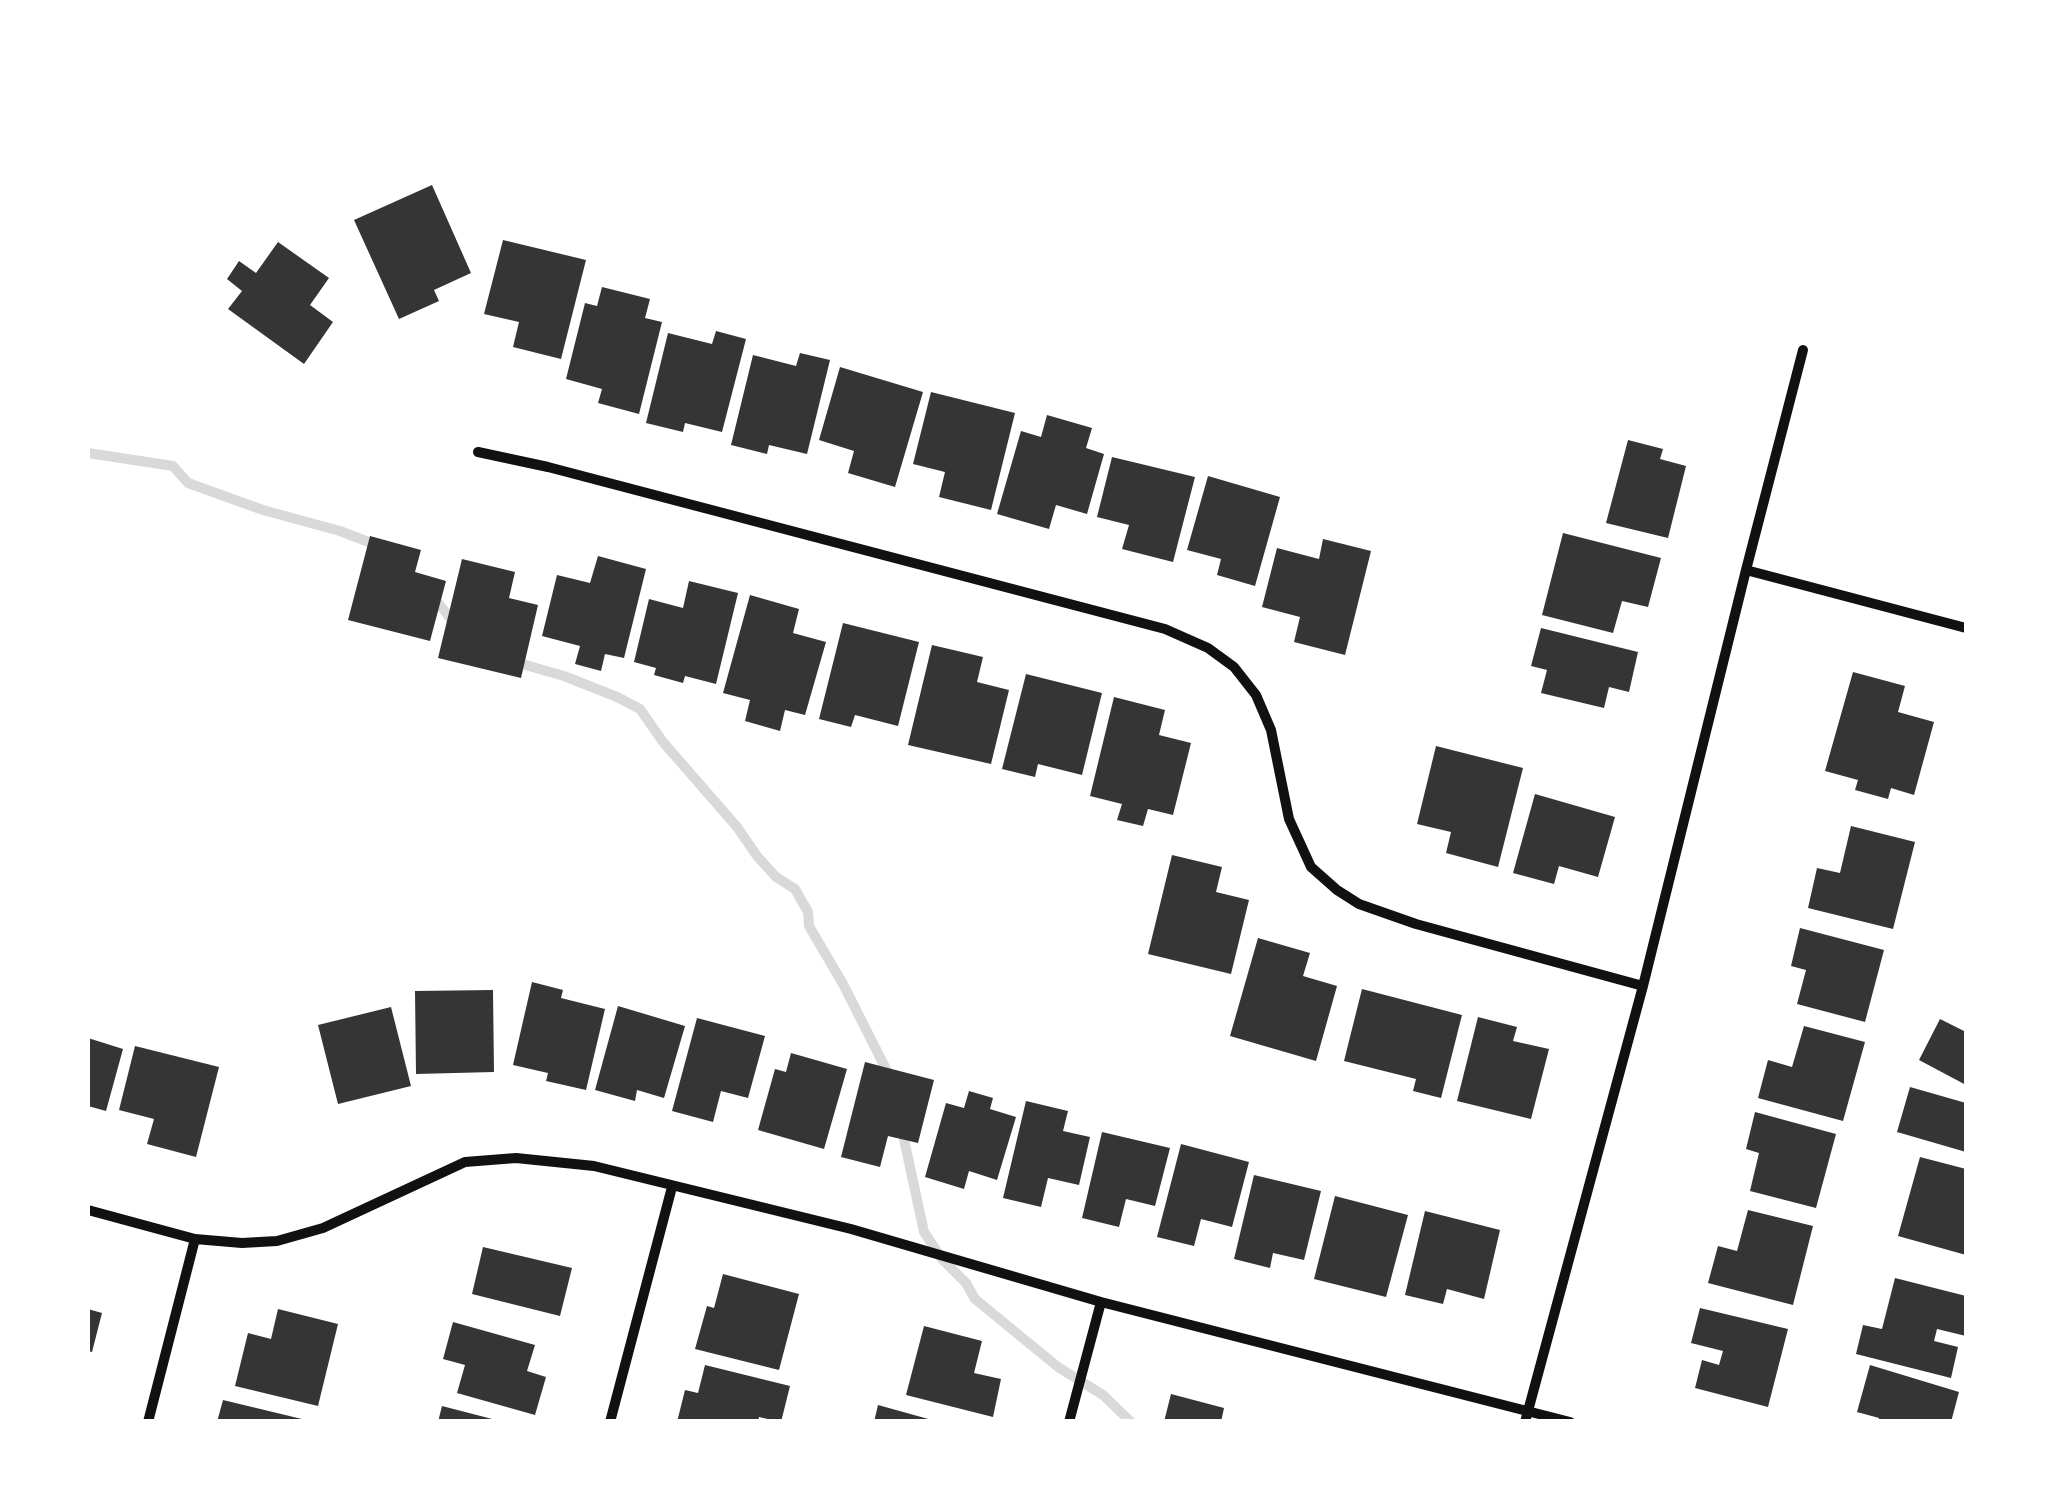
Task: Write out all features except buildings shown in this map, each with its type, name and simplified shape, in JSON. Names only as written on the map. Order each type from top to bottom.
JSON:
[{"type":"street","points":[[1526,1416],[1642,986],[1804,350]]},
{"type":"street","points":[[478,452],[1165,629],[1208,648],[1234,666],[1256,695],[1271,730],[1289,819],[1311,867],[1337,890],[1359,904],[1416,924],[1642,986]]},
{"type":"street","points":[[1746,570],[1966,628]]},
{"type":"street","points":[[88,1210],[196,1239],[277,1241],[323,1228],[465,1162],[516,1158],[594,1166],[851,1229],[1101,1302],[1526,1416],[1570,1422]]},
{"type":"street","points":[[610,1422],[672,1187]]},
{"type":"street","points":[[148,1422],[196,1239]]},
{"type":"street","points":[[1069,1422],[1101,1302]]},
{"type":"waterway","points":[[88,453],[173,466],[188,483],[379,546]]},
{"type":"waterway","points":[[431,594],[455,624]]},
{"type":"waterway","points":[[515,662],[564,676],[640,709],[757,856],[776,877],[795,889],[808,912],[809,926],[889,1075]]},
{"type":"waterway","points":[[902,1130],[924,1232],[942,1259],[966,1283],[975,1299],[1058,1367],[1103,1395],[1131,1422]]}]
